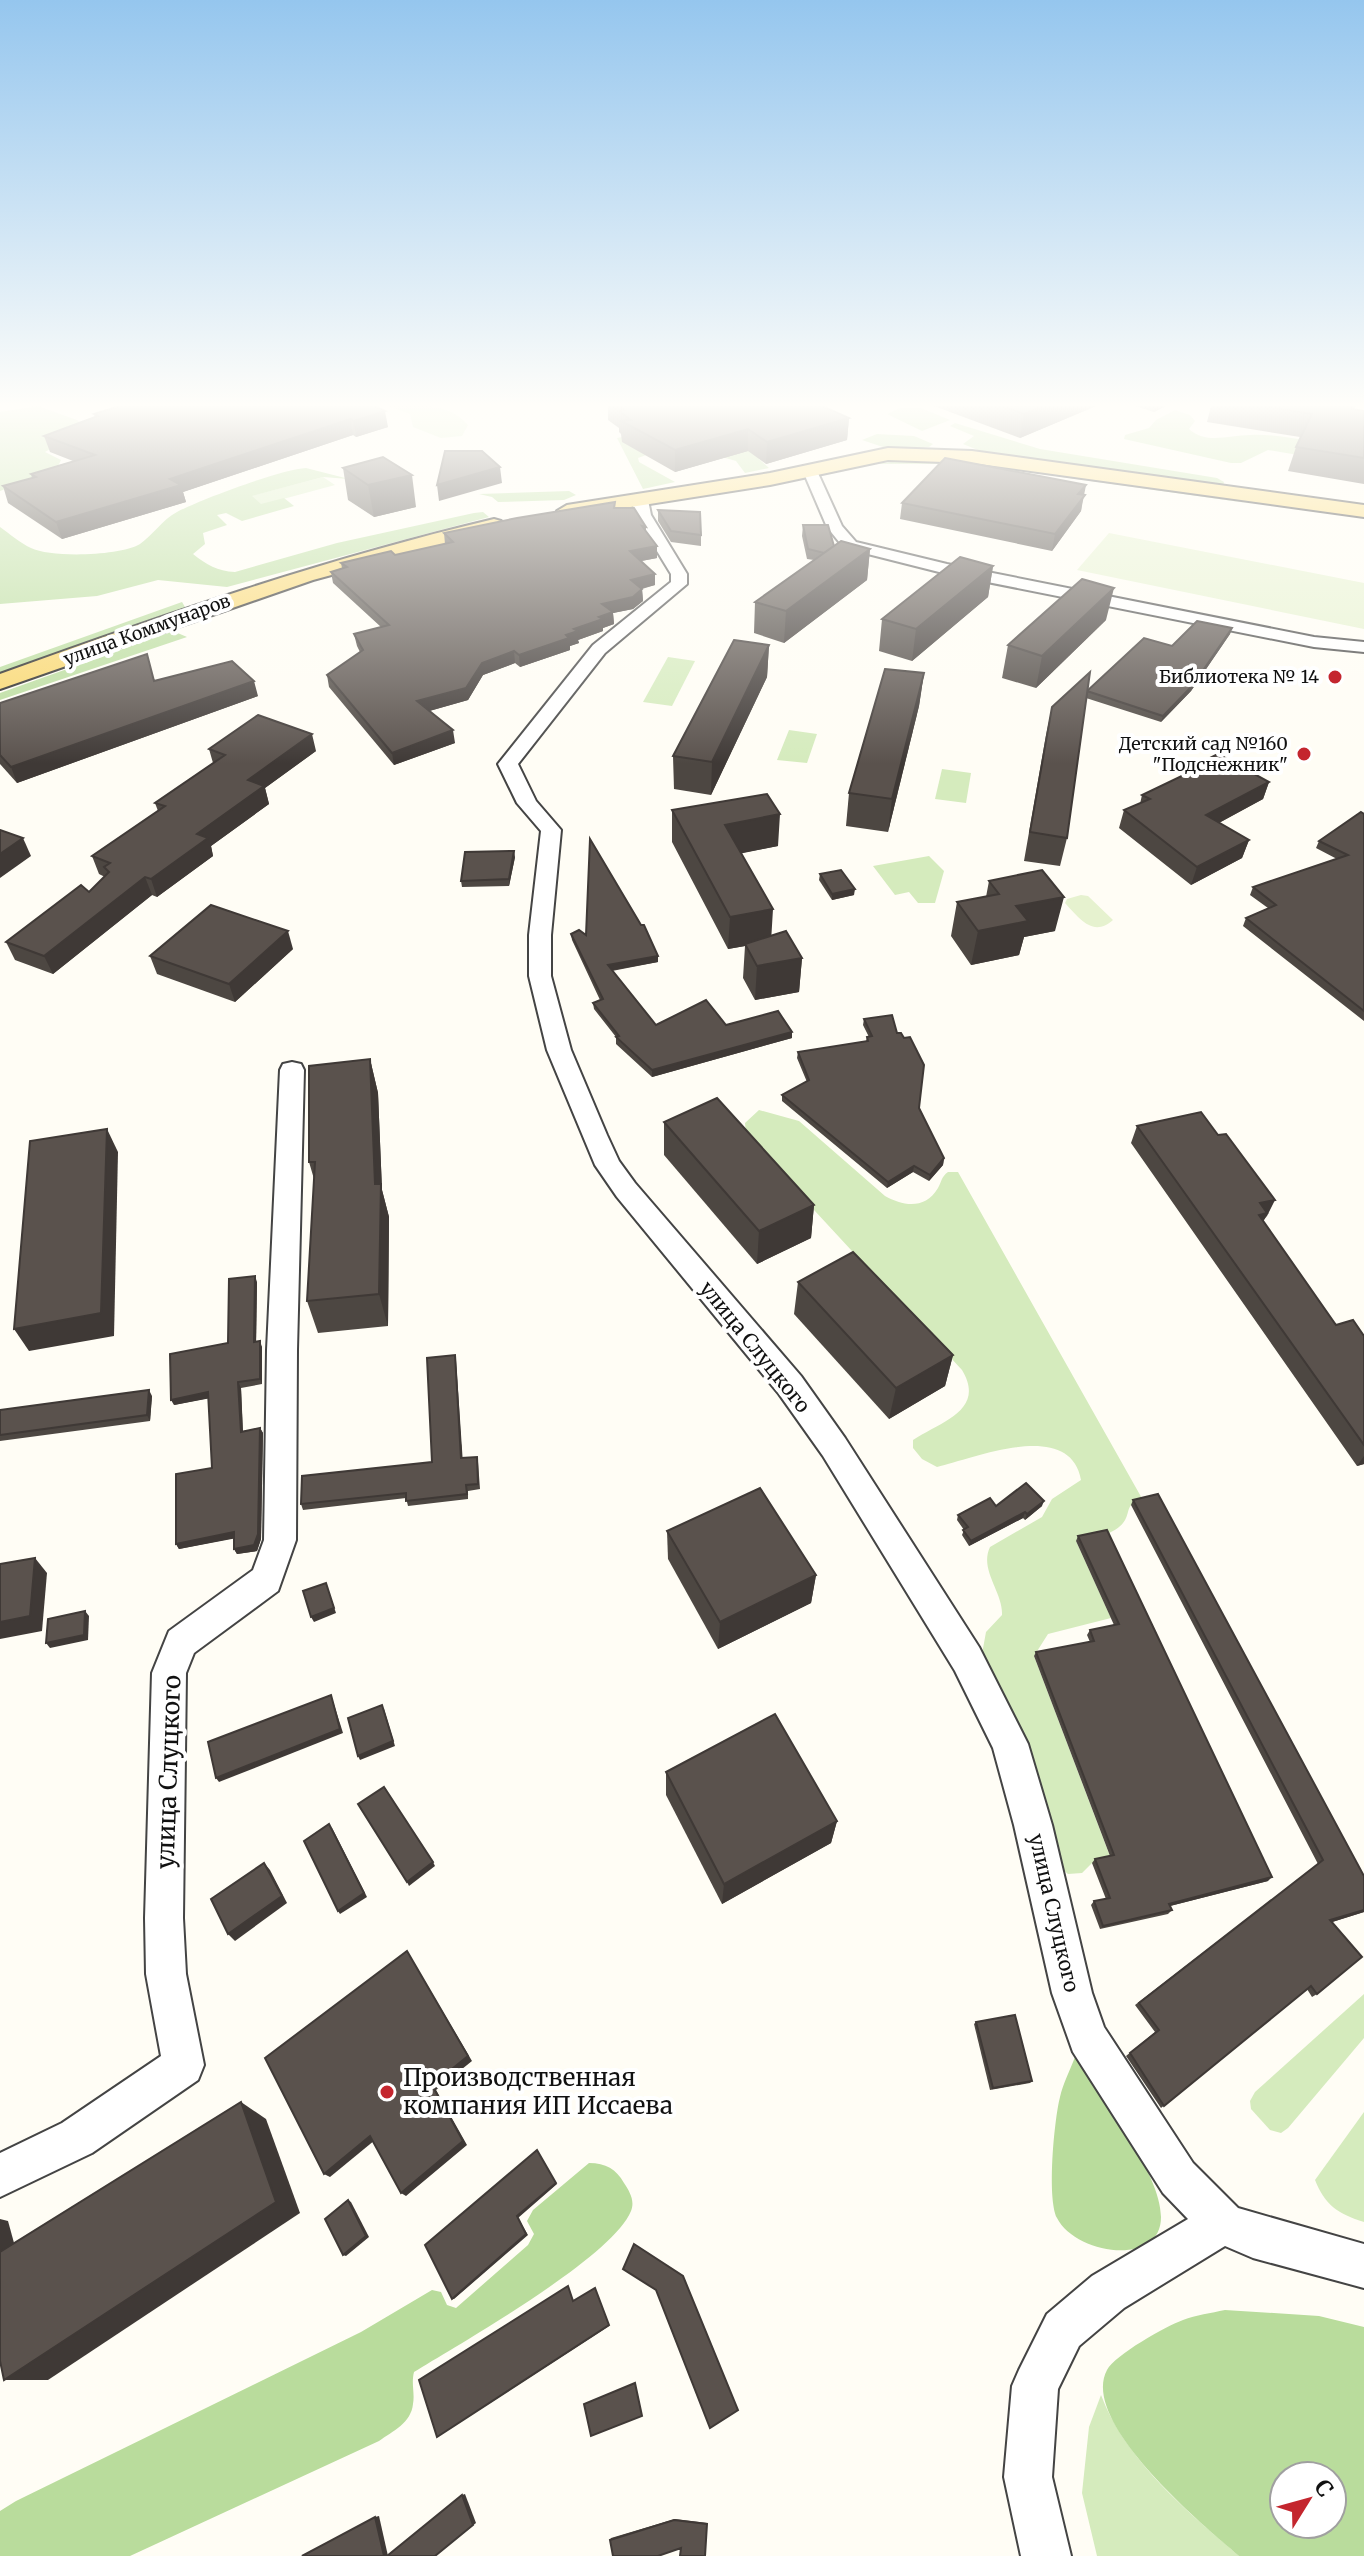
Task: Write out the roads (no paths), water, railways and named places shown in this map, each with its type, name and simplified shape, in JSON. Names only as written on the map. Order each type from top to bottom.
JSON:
[{"type":"main road","name":"улица Коммунаров","points":[[0,682],[324,569],[411,543],[493,525]]},
{"type":"street","name":"улица Слуцкого","points":[[649,525],[679,574],[679,584],[599,649],[508,764],[527,803],[551,830],[540,935],[540,976],[559,1050],[608,1165],[645,1214],[790,1385],[834,1447],[967,1659],[1010,1744],[1033,1825],[1072,1993],[1087,2038],[1178,2178],[1223,2223]]},
{"type":"street","points":[[835,525],[850,545],[947,569],[1301,639],[1364,647]]},
{"type":"street","name":"улица Слуцкого","points":[[0,2176],[77,2138],[183,2065],[166,1974],[169,1673],[181,1642],[266,1580],[280,1540],[282,1350],[292,1070]]},
{"type":"street","points":[[1046,2556],[1028,2477],[1035,2386],[1063,2330],[1108,2292],[1223,2223],[1253,2236],[1364,2266]]},
{"type":"place","name":"Библиотека № 14","points":[[1335,677]]},
{"type":"place","name":"Детский сад №160 \"Подснежник\"","points":[[1304,754]]},
{"type":"place","name":"Производственная компания ИП Иссаева","points":[[387,2092]]}]
